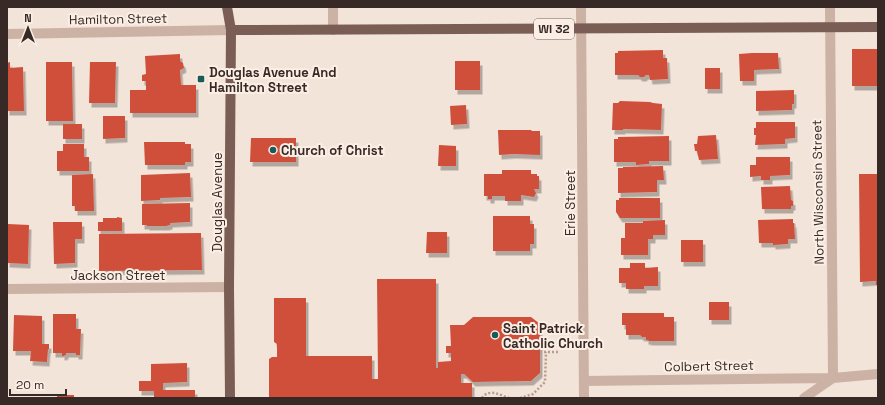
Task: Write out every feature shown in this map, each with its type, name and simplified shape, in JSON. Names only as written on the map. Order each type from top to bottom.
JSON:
[{"type":"main road","name":"Douglas Avenue","points":[[227,7],[231,30],[229,287],[230,398]]},
{"type":"main road","name":"Hamilton Street","points":[[231,30],[878,27]]},
{"type":"street","points":[[333,7],[333,30]]},
{"type":"street","name":"Erie Street","points":[[581,7],[584,398]]},
{"type":"street","name":"North Wisconsin Street","points":[[830,7],[833,378]]},
{"type":"street","name":"Hamilton Street","points":[[7,34],[231,30]]},
{"type":"street","name":"Jackson Street","points":[[7,289],[229,287]]},
{"type":"street","name":"Colbert Street","points":[[584,381],[833,378],[878,374]]},
{"type":"street","points":[[804,398],[833,378]]},
{"type":"path","points":[[540,352],[560,352]]},
{"type":"path","points":[[520,398],[533,394],[545,382],[546,352]]},
{"type":"path","points":[[482,398],[484,395],[497,393],[509,398]]},
{"type":"building","points":[[852,49],[878,49],[878,86],[852,86]]},
{"type":"building","points":[[663,50],[663,58],[667,58],[668,79],[650,80],[649,75],[640,77],[638,75],[615,75],[615,53],[618,53],[618,51]]},
{"type":"building","points":[[778,53],[779,69],[754,70],[754,81],[740,81],[739,54]]},
{"type":"building","points":[[180,54],[180,61],[183,63],[184,68],[180,70],[181,85],[196,85],[196,113],[130,113],[130,90],[146,90],[146,81],[142,81],[142,75],[146,74],[145,56]]},
{"type":"building","points":[[455,61],[480,61],[480,90],[455,90]]},
{"type":"building","points":[[10,62],[10,68],[23,67],[24,111],[7,111],[7,63]]},
{"type":"building","points":[[46,62],[72,62],[73,121],[46,121]]},
{"type":"building","points":[[90,62],[116,62],[115,103],[89,103]]},
{"type":"building","points":[[705,68],[720,68],[720,89],[705,89]]},
{"type":"building","points":[[794,90],[794,104],[792,104],[792,110],[756,111],[756,91]]},
{"type":"building","points":[[620,101],[662,104],[661,130],[612,130],[613,103],[618,103]]},
{"type":"building","points":[[466,105],[467,124],[451,125],[450,106]]},
{"type":"building","points":[[103,116],[125,116],[125,138],[103,139]]},
{"type":"building","points":[[756,122],[795,122],[795,138],[785,139],[785,144],[755,145],[756,135],[754,135],[754,128],[756,128]]},
{"type":"building","points":[[63,124],[82,124],[82,139],[63,139]]},
{"type":"building","points":[[498,130],[540,131],[540,155],[499,155]]},
{"type":"building","points":[[716,135],[718,159],[699,160],[694,144],[697,144],[698,136]]},
{"type":"building","points":[[669,136],[669,161],[649,161],[649,164],[636,165],[636,162],[614,162],[614,139],[618,139],[618,137]]},
{"type":"building","name":"Church of Christ","points":[[251,138],[296,138],[296,162],[250,162]]},
{"type":"building","points":[[144,142],[185,142],[185,144],[191,144],[191,162],[185,162],[185,165],[145,165]]},
{"type":"building","points":[[63,144],[84,144],[84,157],[89,157],[89,171],[57,171],[57,151],[63,151]]},
{"type":"building","points":[[439,145],[456,146],[456,166],[438,166]]},
{"type":"building","points":[[756,157],[790,157],[790,175],[770,176],[770,180],[761,180],[761,176],[750,177],[750,165],[756,165]]},
{"type":"building","points":[[663,166],[664,180],[657,180],[657,192],[618,193],[618,168]]},
{"type":"building","points":[[502,170],[531,170],[531,174],[537,174],[537,176],[539,176],[539,189],[534,189],[536,193],[534,197],[521,195],[521,201],[505,201],[505,196],[492,196],[492,199],[488,199],[488,196],[484,196],[484,174],[502,174]]},
{"type":"building","points":[[190,173],[191,197],[160,198],[160,200],[141,201],[141,175]]},
{"type":"building","points":[[93,174],[94,211],[75,211],[75,206],[72,206],[72,175]]},
{"type":"building","points":[[859,174],[878,174],[878,285],[876,285],[876,281],[860,282]]},
{"type":"building","points":[[790,186],[791,200],[793,201],[793,206],[791,206],[791,209],[762,209],[761,187]]},
{"type":"building","points":[[619,198],[660,198],[660,218],[620,218],[616,212],[616,200],[619,200]]},
{"type":"building","points":[[190,203],[190,222],[170,223],[170,225],[166,226],[142,225],[142,204]]},
{"type":"building","points":[[493,216],[530,216],[530,224],[534,224],[534,244],[530,244],[530,251],[493,251]]},
{"type":"building","points":[[103,218],[122,218],[122,231],[98,231],[98,222],[103,222]]},
{"type":"building","points":[[793,219],[795,239],[788,239],[788,244],[773,245],[773,243],[759,243],[758,220]]},
{"type":"building","points":[[665,220],[665,235],[653,235],[653,239],[648,239],[648,255],[621,255],[621,238],[625,238],[625,223],[643,223],[643,221]]},
{"type":"building","points":[[53,222],[82,222],[82,239],[75,239],[75,263],[54,264]]},
{"type":"building","points":[[8,224],[29,225],[28,264],[7,263]]},
{"type":"building","points":[[427,232],[447,232],[447,253],[426,253]]},
{"type":"building","points":[[201,233],[202,270],[99,271],[99,234]]},
{"type":"building","points":[[681,240],[703,240],[703,262],[681,262]]},
{"type":"building","points":[[630,263],[645,263],[645,268],[658,267],[658,286],[644,286],[644,289],[626,289],[626,283],[619,283],[619,268],[630,268]]},
{"type":"building","name":"Saint Patrick Catholic Church","points":[[377,279],[436,279],[436,368],[438,368],[438,362],[451,361],[451,353],[446,353],[446,346],[451,346],[450,325],[464,325],[473,317],[531,317],[540,324],[540,373],[531,381],[473,382],[464,374],[461,374],[461,383],[472,383],[472,398],[269,398],[269,359],[272,357],[277,357],[277,344],[274,342],[274,298],[306,298],[306,356],[372,356],[372,379],[378,379]]},
{"type":"building","points":[[709,302],[729,302],[729,320],[709,320]]},
{"type":"building","points":[[622,313],[664,313],[664,317],[674,317],[674,341],[650,341],[646,340],[646,337],[642,337],[640,335],[626,335],[626,325],[622,325]]},
{"type":"building","points":[[53,314],[76,314],[76,329],[81,329],[80,355],[76,355],[76,353],[66,353],[66,355],[62,356],[62,353],[53,353]]},
{"type":"building","points":[[14,315],[42,316],[42,344],[49,344],[47,362],[30,361],[31,351],[13,351]]},
{"type":"building","points":[[187,363],[187,382],[163,383],[163,390],[195,390],[195,398],[154,398],[154,391],[139,391],[139,381],[151,381],[151,364]]},
{"type":"building","points":[[57,395],[74,395],[74,398],[57,398]]},
{"type":"place","name":"Douglas Avenue And Hamilton Street","points":[[201,79]]},
{"type":"place","name":"Church of Christ","points":[[273,150]]},
{"type":"place","name":"Saint Patrick Catholic Church","points":[[495,335]]}]
